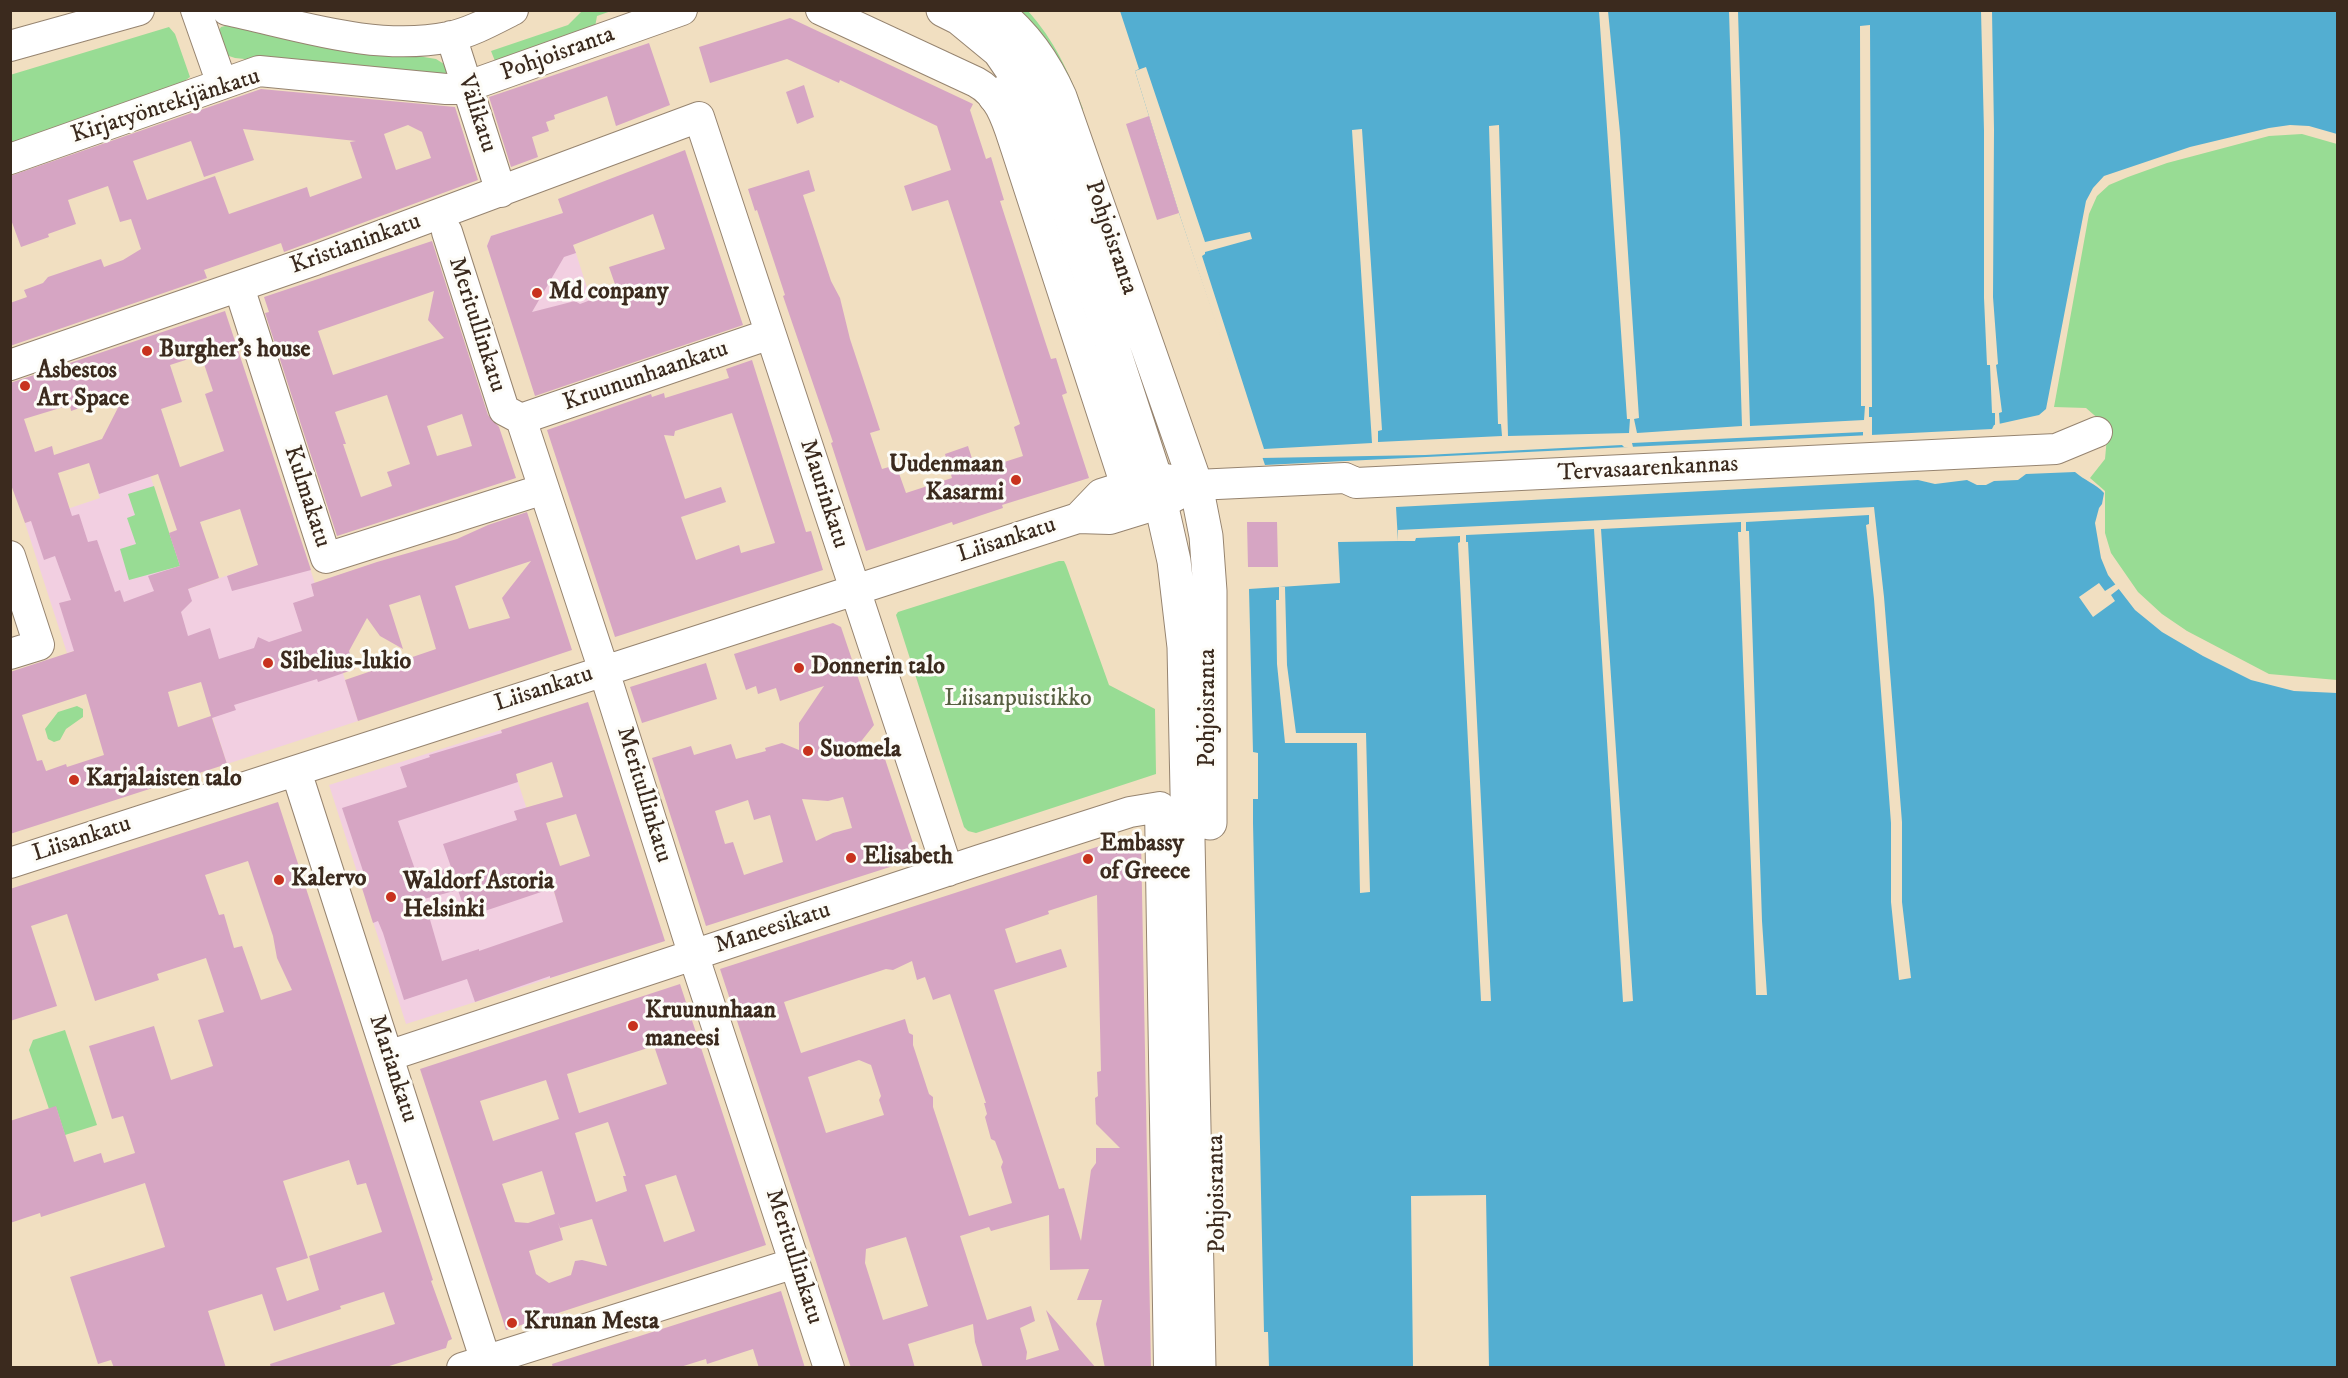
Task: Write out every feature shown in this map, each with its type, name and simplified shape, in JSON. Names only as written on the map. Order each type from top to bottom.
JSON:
[{"type":"main road","points":[[943,10],[958,18],[999,51],[1022,85],[1039,56],[1010,22],[994,10]]},
{"type":"main road","name":"Pohjoisranta","points":[[1022,85],[1065,111],[1197,485],[1206,536],[1210,591],[1209,790],[1221,1368]]},
{"type":"main road","name":"Pohjoisranta","points":[[1022,85],[1069,212],[1148,489],[1174,561],[1180,601],[1184,647],[1199,1368]]},
{"type":"street","points":[[10,46],[139,10]]},
{"type":"street","points":[[196,10],[222,84]]},
{"type":"street","points":[[227,10],[340,34],[395,42],[451,36],[513,10]]},
{"type":"street","name":"Pohjoisranta","points":[[468,87],[682,10]]},
{"type":"street","name":"Pohjoisranta","points":[[821,10],[976,82],[1022,85]]},
{"type":"street","name":"Välikatu","points":[[451,36],[501,192]]},
{"type":"street","name":"Kirjatyöntekijänkatu","points":[[10,159],[259,71],[446,89],[468,87]]},
{"type":"street","name":"Kristianinkatu","points":[[10,364],[238,287],[501,192],[699,117]]},
{"type":"street","name":"Maurinkatu","points":[[699,117],[948,871]]},
{"type":"street","name":"Meritullinkatu","points":[[447,232],[504,410],[521,419],[604,670],[693,955],[829,1368]]},
{"type":"street","name":"Kulmakatu","points":[[238,287],[326,558],[544,489]]},
{"type":"street","name":"Kruununhaankatu","points":[[521,419],[770,334]]},
{"type":"street","name":"Tervasaarenkannas","points":[[1197,485],[1345,478],[1356,483],[1368,483],[2056,449],[2097,432]]},
{"type":"street","name":"Liisankatu","points":[[1078,518],[1101,494],[1197,485]]},
{"type":"street","name":"Liisankatu","points":[[10,863],[1078,518],[1110,519],[1148,489]]},
{"type":"street","points":[[10,556],[39,645],[10,654]]},
{"type":"street","name":"Mariankatu","points":[[296,771],[388,1056],[479,1365]]},
{"type":"street","name":"Maneesikatu","points":[[388,1056],[1130,812],[1160,807],[1169,1368]]},
{"type":"street","points":[[479,1365],[795,1263]]},
{"type":"shaded area","points":[[563,213],[591,300],[519,344],[487,246],[491,236]]},
{"type":"shaded area","points":[[146,463],[188,589],[304,549],[358,721],[227,764],[181,617],[67,653],[25,523],[100,498],[94,480]]},
{"type":"shaded area","points":[[501,730],[579,969],[406,1024],[329,785]]},
{"type":"green space","points":[[582,11],[611,11],[597,16],[595,27],[495,61],[491,51],[568,25]]},
{"type":"green space","points":[[1013,11],[1028,11],[1046,33],[1066,69],[1083,109],[1073,110]]},
{"type":"green space","points":[[229,25],[436,59],[444,64],[447,73],[441,79],[235,58],[226,55],[217,33],[221,27]]},
{"type":"green space","points":[[169,27],[175,34],[190,77],[179,85],[11,147],[10,75]]},
{"type":"green space","points":[[2302,134],[2337,144],[2337,680],[2269,674],[2187,631],[2162,614],[2138,592],[2111,553],[2105,533],[2105,491],[2090,478],[2105,459],[2107,437],[2101,421],[2086,408],[2054,407],[2089,214],[2097,196],[2109,185],[2167,163],[2269,136]]},
{"type":"green space","points":[[154,486],[180,566],[129,580],[120,549],[136,544],[127,518],[135,515],[128,494]]},
{"type":"green space","name":"Liisanpuistikko","points":[[1064,561],[1066,565],[1109,685],[1155,709],[1156,774],[976,833],[968,831],[964,827],[896,615],[898,612]]},
{"type":"green space","points":[[77,706],[83,709],[83,717],[66,729],[60,740],[54,742],[48,739],[45,729],[58,712]]},
{"type":"green space","points":[[65,1030],[97,1125],[65,1135],[56,1107],[49,1109],[29,1050],[33,1040]]},
{"type":"water","points":[[1120,11],[2337,11],[2337,134],[2309,126],[2290,125],[2269,128],[2190,147],[2104,176],[2093,188],[2086,201],[2046,409],[2039,415],[1994,425],[1992,429],[1265,465],[1179,213],[1135,71],[1139,69]]},
{"type":"water","points":[[2075,472],[2104,493],[2095,523],[2101,558],[2108,575],[2135,610],[2162,632],[2251,680],[2294,691],[2337,693],[2337,1367],[1269,1367],[1268,1332],[1264,1332],[1253,823],[1253,799],[1258,799],[1258,753],[1253,752],[1249,589],[1340,583],[1338,542],[1398,541],[1396,507],[1918,480],[1935,484],[1967,480],[1977,485],[1986,485],[1994,481],[2018,480],[2026,474]]},
{"type":"pier","points":[[1599,11],[1608,11],[1620,133],[1639,418],[1634,419],[1637,433],[1742,426],[1729,11],[1738,11],[1750,426],[1864,420],[1865,406],[1861,406],[1860,26],[1870,25],[1872,407],[1869,407],[1869,417],[1872,417],[1872,436],[1863,436],[1863,432],[1632,443],[1633,447],[1622,445],[1425,455],[1261,458],[1179,213],[1135,71],[1146,67],[1205,242],[1250,232],[1252,239],[1205,252],[1202,256],[1264,449],[1372,443],[1352,130],[1362,129],[1382,430],[1378,431],[1378,442],[1502,436],[1501,424],[1498,424],[1489,126],[1499,125],[1508,436],[1629,433],[1630,419],[1627,419]]},
{"type":"pier","points":[[1981,11],[1992,11],[1993,297],[1998,364],[1996,365],[2002,412],[1999,413],[2000,427],[1995,429],[1990,365],[1987,365],[1984,298]]},
{"type":"pier","points":[[1874,507],[1884,597],[1902,822],[1902,902],[1911,978],[1899,980],[1891,902],[1891,823],[1866,525],[1869,524],[1869,515],[1746,522],[1746,531],[1749,531],[1762,921],[1767,995],[1756,995],[1738,532],[1741,532],[1741,522],[1601,529],[1633,1001],[1623,1002],[1594,529],[1466,535],[1491,1001],[1481,1001],[1458,543],[1460,536],[1398,541],[1398,530]]},
{"type":"pier","points":[[2099,583],[2105,591],[2116,584],[2120,588],[2111,595],[2115,601],[2093,617],[2079,597]]},
{"type":"pier","points":[[1279,587],[1285,587],[1287,665],[1296,733],[1366,733],[1370,892],[1360,893],[1357,743],[1285,743],[1277,664],[1276,600],[1279,600]]},
{"type":"pier","points":[[1486,1195],[1489,1367],[1413,1367],[1411,1196]]},
{"type":"building","points":[[790,18],[973,104],[970,110],[986,159],[991,157],[1004,200],[1000,201],[1051,359],[1056,358],[1067,393],[1062,395],[1089,478],[1002,505],[1003,508],[953,525],[952,522],[866,551],[831,443],[833,442],[783,296],[785,295],[757,210],[755,211],[748,189],[809,170],[815,191],[803,195],[831,281],[840,298],[850,339],[880,430],[870,433],[882,469],[896,465],[906,493],[952,478],[945,454],[968,446],[976,471],[1023,456],[1014,427],[1020,424],[948,200],[912,211],[904,186],[951,170],[937,126],[840,80],[839,83],[787,59],[710,83],[699,47]]},
{"type":"building","points":[[649,43],[670,105],[616,126],[607,96],[554,115],[555,119],[546,122],[549,131],[532,137],[538,157],[511,167],[489,97]]},
{"type":"building","points":[[804,85],[814,117],[797,124],[786,92]]},
{"type":"building","points":[[261,89],[455,107],[478,180],[284,252],[281,243],[204,270],[207,278],[10,346],[10,303],[27,297],[24,290],[43,283],[48,277],[101,259],[104,267],[123,260],[141,249],[131,219],[120,222],[108,186],[68,200],[76,224],[21,247],[10,217],[10,176]],"holes":[[[408,125],[422,132],[431,158],[396,170],[384,134]],[[243,129],[356,141],[350,142],[362,178],[310,197],[307,187],[229,214],[215,176],[147,200],[133,161],[191,141],[204,177],[254,160]]]},
{"type":"building","points":[[1149,116],[1179,213],[1157,220],[1126,124]]},
{"type":"building","points":[[685,150],[743,325],[535,396],[487,246],[491,236],[563,213],[558,199]],"holes":[[[653,214],[665,249],[609,267],[617,290],[580,304],[575,301],[532,312],[564,257],[576,253],[573,245]]]},
{"type":"building","points":[[432,241],[488,415],[499,427],[516,478],[337,536],[265,313],[269,312],[264,297]],"holes":[[[434,291],[428,320],[444,338],[333,375],[318,331]],[[387,395],[410,464],[387,472],[392,486],[361,497],[335,412]],[[462,414],[472,446],[437,456],[427,426]]]},
{"type":"building","points":[[225,311],[311,570],[232,591],[227,576],[258,565],[240,509],[200,522],[219,578],[188,589],[192,601],[181,612],[188,636],[210,628],[219,659],[254,648],[258,637],[269,642],[302,631],[293,603],[314,596],[311,584],[457,539],[488,525],[527,512],[572,650],[358,721],[345,680],[436,649],[420,595],[389,605],[403,649],[380,636],[367,618],[349,651],[355,669],[318,682],[317,679],[234,705],[236,710],[212,718],[227,764],[10,834],[10,672],[74,651],[59,603],[71,600],[55,556],[44,560],[31,521],[25,523],[10,482],[10,383]],"holes":[[[201,355],[213,391],[205,394],[224,451],[180,467],[161,409],[182,402],[170,365]],[[126,392],[102,439],[54,455],[52,446],[35,452],[24,419],[70,405],[71,411]],[[89,463],[99,494],[158,474],[177,530],[169,533],[180,566],[148,576],[154,591],[124,602],[120,590],[115,592],[97,540],[88,542],[79,514],[72,516],[58,473]],[[531,561],[502,598],[510,618],[469,629],[455,586]],[[201,682],[211,716],[178,727],[168,692]],[[86,694],[104,755],[46,771],[42,760],[37,761],[22,715]]]},
{"type":"building","points":[[752,360],[806,532],[811,531],[823,570],[615,637],[547,430],[651,394],[652,397],[664,393],[665,398],[729,378],[726,369]],"holes":[[[732,413],[775,543],[741,553],[739,545],[696,560],[681,517],[726,502],[721,487],[685,499],[664,435],[674,436],[675,431]]]},
{"type":"building","points":[[1247,522],[1277,522],[1278,567],[1248,567]]},
{"type":"building","points":[[833,623],[841,627],[874,725],[848,758],[884,756],[918,858],[706,926],[652,758],[691,746],[694,755],[731,744],[736,759],[766,751],[765,748],[782,743],[799,750],[799,723],[824,686],[780,701],[776,688],[758,694],[756,686],[746,690],[734,654]],"holes":[[[843,797],[852,828],[816,841],[802,799],[828,801]],[[748,800],[754,820],[770,815],[783,862],[744,875],[733,842],[725,844],[715,811]]]},
{"type":"building","points":[[706,663],[717,699],[642,723],[630,687]]},
{"type":"building","points":[[588,702],[665,941],[550,978],[550,976],[475,1002],[467,979],[404,1000],[383,933],[378,921],[373,923],[362,888],[367,887],[364,874],[342,808],[407,787],[400,767],[430,757],[429,755],[502,733],[501,730]],"holes":[[[552,762],[563,797],[514,811],[517,820],[443,844],[451,867],[418,878],[398,821],[518,782],[516,774]],[[576,814],[590,856],[560,866],[546,823]],[[553,888],[563,922],[479,951],[479,949],[442,961],[424,899],[458,890],[467,917]]]},
{"type":"building","points":[[278,802],[433,1280],[431,1281],[452,1339],[448,1341],[446,1348],[383,1368],[271,1368],[270,1364],[395,1324],[384,1292],[274,1331],[262,1294],[208,1311],[226,1368],[114,1368],[111,1360],[98,1364],[70,1277],[165,1247],[145,1183],[41,1217],[40,1213],[10,1223],[10,1121],[56,1106],[74,1162],[101,1153],[104,1163],[135,1153],[123,1116],[112,1119],[89,1046],[154,1026],[171,1080],[213,1066],[198,1020],[224,1012],[206,958],[157,974],[159,980],[95,1001],[67,914],[31,926],[57,1006],[10,1021],[10,889]],"holes":[[[248,861],[273,936],[277,958],[292,990],[261,1000],[242,946],[234,948],[224,914],[219,915],[205,875]],[[349,1160],[357,1185],[366,1183],[382,1232],[309,1256],[319,1290],[287,1301],[276,1268],[308,1258],[283,1181]]]},
{"type":"building","points":[[1134,835],[1141,840],[1151,1368],[1105,1368],[1096,1324],[1102,1300],[1077,1300],[1089,1269],[1050,1270],[1049,1215],[991,1231],[989,1227],[960,1236],[987,1320],[1031,1306],[1035,1321],[1020,1328],[1027,1352],[1026,1360],[1059,1350],[1046,1310],[1096,1368],[983,1368],[975,1342],[973,1324],[908,1344],[915,1368],[851,1368],[720,969]],"holes":[[[1097,895],[1101,1071],[1097,1072],[1096,1124],[1120,1148],[1096,1148],[1096,1163],[1091,1170],[1081,1241],[1064,1188],[1059,1189],[994,990],[1067,967],[1061,949],[1016,963],[1005,929],[1049,914],[1048,911]],[[912,961],[917,980],[925,977],[933,1000],[950,994],[986,1103],[984,1103],[987,1114],[985,1117],[991,1139],[995,1141],[1003,1162],[1001,1167],[1012,1203],[969,1216],[933,1107],[933,1097],[929,1094],[913,1045],[913,1035],[909,1033],[905,1019],[801,1053],[784,1002],[886,969],[893,970]],[[859,1060],[871,1065],[881,1096],[879,1100],[884,1115],[826,1133],[808,1077]],[[906,1237],[928,1306],[883,1320],[865,1263],[866,1249]]]},
{"type":"building","points":[[680,984],[766,1245],[506,1330],[420,1069]],"holes":[[[654,1046],[667,1084],[579,1113],[567,1074]],[[546,1080],[559,1119],[493,1141],[480,1101]],[[608,1122],[626,1176],[623,1176],[627,1191],[596,1202],[575,1133]],[[542,1171],[555,1214],[528,1223],[515,1222],[502,1184]],[[676,1175],[695,1231],[664,1242],[645,1185]],[[592,1219],[607,1266],[582,1260],[575,1261],[571,1275],[549,1283],[536,1274],[529,1251],[563,1240],[558,1222],[560,1228]]]},
{"type":"building","points":[[781,1291],[805,1368],[759,1368],[753,1349],[707,1364],[706,1359],[677,1368],[553,1368],[552,1364]]},
{"type":"place","name":"Md conpany","points":[[537,293]]},
{"type":"place","name":"Burgher's house","points":[[147,351]]},
{"type":"place","name":"Asbestos Art Space","points":[[25,386]]},
{"type":"place","name":"Uudenmaan Kasarmi","points":[[1016,480]]},
{"type":"place","name":"Sibelius-lukio","points":[[268,663]]},
{"type":"place","name":"Donnerin talo","points":[[799,668]]},
{"type":"place","name":"Suomela","points":[[808,751]]},
{"type":"place","name":"Karjalaisten talo","points":[[74,780]]},
{"type":"place","name":"Elisabeth","points":[[851,858]]},
{"type":"place","name":"Embassy of Greece","points":[[1088,859]]},
{"type":"place","name":"Kalervo","points":[[279,880]]},
{"type":"place","name":"Waldorf Astoria Helsinki","points":[[391,897]]},
{"type":"place","name":"Kruununhaan maneesi","points":[[633,1026]]},
{"type":"place","name":"Krunan Mesta","points":[[512,1323]]}]
